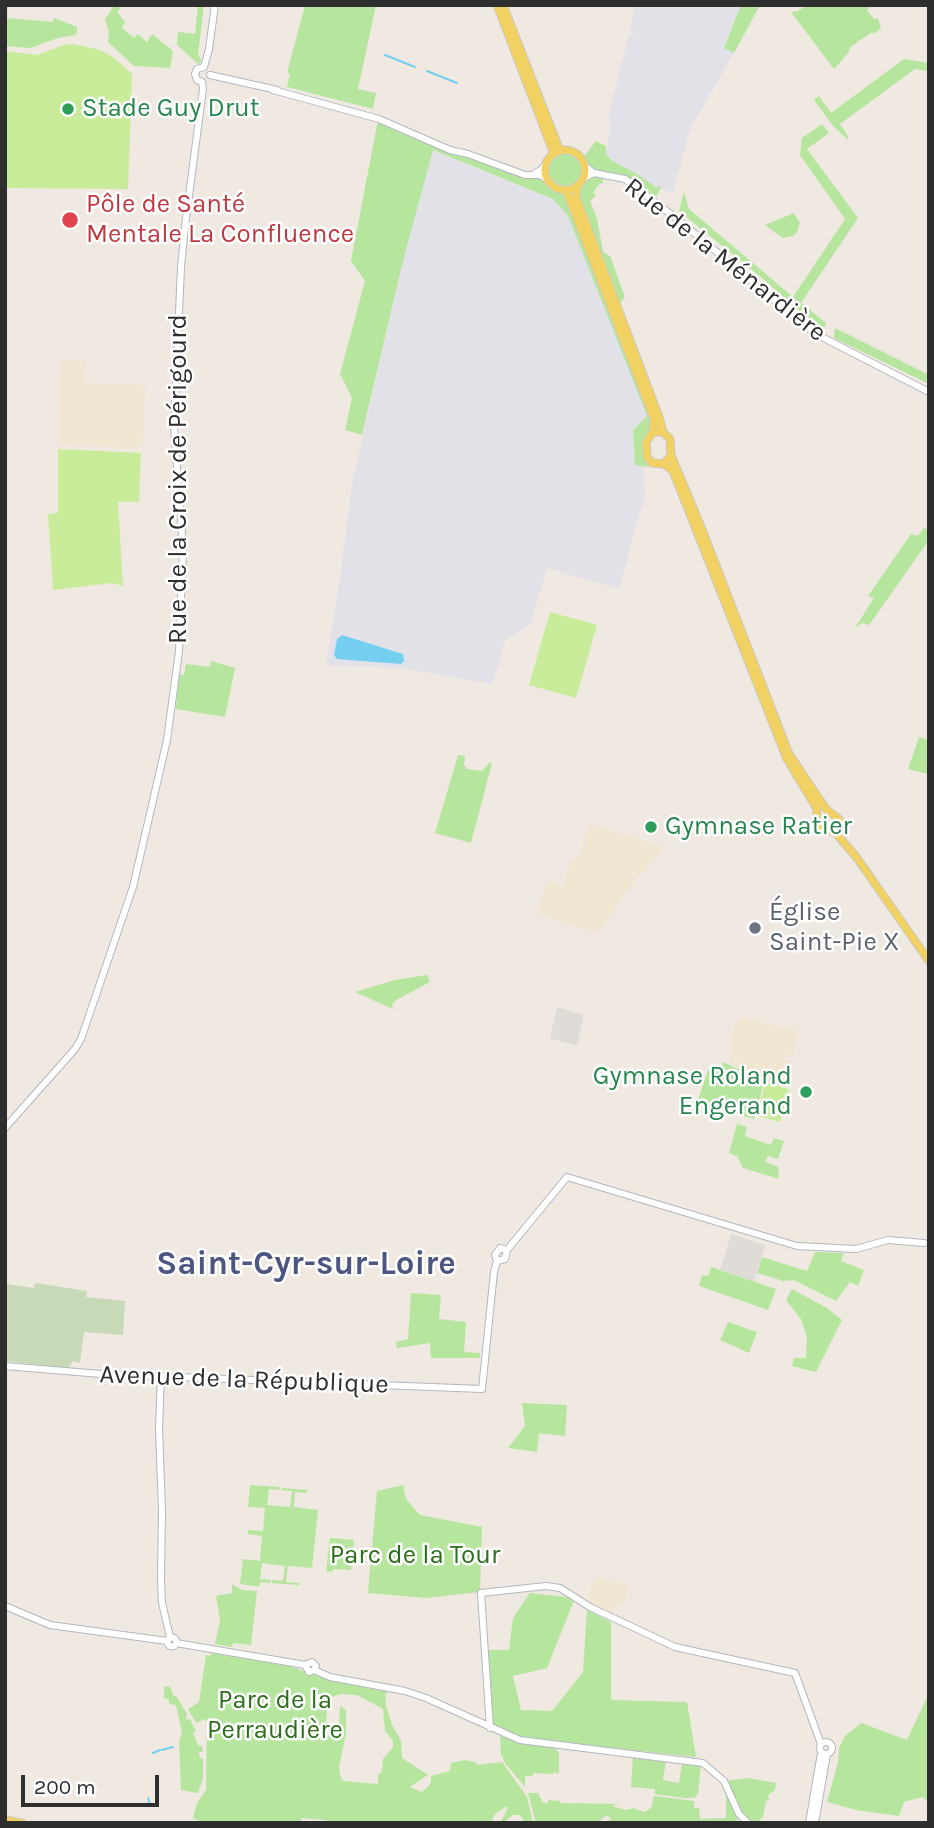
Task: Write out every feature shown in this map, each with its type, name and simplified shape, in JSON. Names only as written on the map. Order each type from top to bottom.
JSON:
[{"type":"main road","points":[[497,5],[557,152]]},
{"type":"main road","points":[[503,5],[557,152]]},
{"type":"main road","points":[[571,151],[577,154],[585,166],[584,178],[577,186],[566,190],[556,187],[548,180],[545,169],[547,162],[557,152],[571,151]]},
{"type":"main road","points":[[577,186],[576,197],[663,432],[670,439],[671,455],[789,754],[821,803],[840,820],[836,829]]},
{"type":"main road","points":[[566,190],[653,416],[655,425],[646,442],[647,457],[652,463],[664,464],[673,471],[783,748],[817,809],[817,827],[824,831],[836,829]]},
{"type":"main road","points":[[653,432],[663,432]]},
{"type":"main road","points":[[664,464],[671,455]]},
{"type":"main road","points":[[818,816],[833,814]]},
{"type":"main road","points":[[836,829],[929,961]]},
{"type":"main road","points":[[5,1820],[22,1823]]},
{"type":"street","points":[[204,66],[213,5]]},
{"type":"street","points":[[204,66],[210,75],[202,82],[197,80],[195,75],[197,69],[204,66]]},
{"type":"street","points":[[210,75],[349,110],[384,116],[411,132],[442,145],[529,176],[540,175],[548,180]]},
{"type":"street","name":"Rue de la Croix de Périgourd","points":[[5,1128],[82,1039],[136,873],[167,740],[179,652],[183,549],[175,406],[185,226],[202,82]]},
{"type":"street","points":[[516,171],[534,174],[547,162]]},
{"type":"street","name":"Rue de la Ménardière","points":[[585,166],[594,173],[620,177],[630,182],[814,333],[929,392]]},
{"type":"street","name":"Rue de la Ménardière","points":[[584,178],[594,173]]},
{"type":"street","name":"Avenue de la République","points":[[5,1366],[101,1374],[482,1389],[494,1272],[498,1261],[495,1257],[498,1250],[507,1250],[567,1177],[797,1246],[856,1249],[888,1240],[927,1245]]},
{"type":"street","points":[[161,1376],[161,1580],[162,1603],[171,1646],[176,1643],[305,1665],[307,1671],[314,1670],[330,1678],[405,1691],[520,1740],[619,1750],[703,1763],[724,1782],[739,1814],[748,1823]]},
{"type":"street","points":[[490,1728],[481,1593],[546,1586],[561,1588],[590,1607],[678,1648],[795,1673],[821,1744],[819,1747],[824,1753],[815,1823]]},
{"type":"street","points":[[5,1606],[50,1625],[169,1639]]},
{"type":"street","points":[[821,1744],[825,1741],[831,1744],[832,1750],[824,1753]]},
{"type":"street","points":[[809,1823],[824,1753]]},
{"type":"shaded area","points":[[635,5],[741,5],[724,48],[734,53],[690,129],[673,194],[658,186],[657,189],[611,160],[606,154],[611,125],[608,119],[629,35],[634,32],[630,30]]},
{"type":"shaded area","points":[[432,150],[553,199],[568,216],[647,416],[635,464],[644,467],[645,494],[619,589],[547,568],[531,623],[504,642],[493,684],[401,668],[326,665],[353,479],[404,257]]},
{"type":"shaded area","points":[[61,360],[86,361],[85,383],[142,385],[145,388],[143,443],[139,443],[138,449],[59,445]]},
{"type":"shaded area","points":[[590,824],[664,847],[624,894],[600,930],[593,932],[538,913],[547,883],[563,887],[571,862],[579,855]]},
{"type":"shaded area","points":[[557,1007],[584,1015],[577,1046],[550,1038]]},
{"type":"shaded area","points":[[741,1018],[799,1031],[793,1055],[786,1054],[785,1059],[791,1062],[785,1087],[753,1078],[753,1075],[729,1063],[734,1047],[730,1046],[736,1022]]},
{"type":"shaded area","points":[[731,1234],[765,1245],[754,1281],[720,1270]]},
{"type":"shaded area","points":[[595,1578],[628,1584],[624,1603],[617,1602],[612,1615],[589,1604],[588,1597]]},
{"type":"green space","points":[[5,5],[8,5],[7,18],[53,22],[54,18],[77,27],[76,35],[30,48],[5,46]]},
{"type":"green space","points":[[114,5],[121,8],[117,12],[125,22],[122,28],[134,38],[138,34],[147,42],[152,34],[173,51],[170,68],[134,66],[108,42],[109,32],[105,20]]},
{"type":"green space","points":[[198,5],[204,5],[198,54],[202,62],[198,64],[177,45],[178,32],[195,34]]},
{"type":"green space","points":[[305,5],[376,5],[358,89],[376,93],[373,109],[287,87],[290,74],[287,73]]},
{"type":"green space","points":[[741,5],[760,5],[734,53],[724,48]]},
{"type":"green space","points":[[807,5],[869,5],[867,10],[874,19],[878,18],[881,28],[849,48],[850,51],[834,69],[791,12]]},
{"type":"green space","name":"Stade Guy Drut","points":[[73,44],[100,50],[113,57],[132,74],[128,189],[5,188],[5,51],[38,55]]},
{"type":"green space","points":[[904,59],[929,63],[929,71],[915,69],[840,124],[838,121],[849,138],[847,139],[834,127],[814,100],[819,96],[831,113]]},
{"type":"green space","points":[[378,120],[453,152],[543,177],[554,189],[567,197],[653,422],[652,429],[643,441],[648,467],[635,465],[633,430],[647,416],[568,216],[553,199],[433,150],[404,257],[362,435],[345,430],[352,398],[340,374],[365,281],[351,261]]},
{"type":"green space","points":[[822,124],[829,133],[807,149],[858,218],[801,303],[826,323],[824,329],[788,303],[767,282],[679,211],[684,192],[689,209],[793,297],[845,219],[800,155],[802,138]]},
{"type":"green space","points":[[596,141],[606,146],[606,154],[611,160],[657,188],[661,187],[655,199],[623,176],[590,170],[585,155]]},
{"type":"green space","points":[[565,154],[576,159],[581,170],[576,181],[565,186],[554,181],[549,170],[554,159]]},
{"type":"green space","points":[[592,176],[609,178],[603,179],[603,184],[600,183],[593,193],[596,195],[590,201],[597,219],[603,252],[610,256],[625,297],[619,304],[578,198],[578,190]]},
{"type":"green space","points":[[794,213],[800,223],[793,236],[783,238],[765,225]]},
{"type":"green space","points":[[835,328],[929,375],[929,384],[834,338]]},
{"type":"green space","points":[[58,449],[141,453],[139,502],[118,502],[123,586],[112,583],[53,590],[48,514],[58,513]]},
{"type":"green space","points":[[924,528],[929,530],[929,540],[869,625],[862,623],[855,628],[874,598],[868,596],[911,534],[918,536]]},
{"type":"green space","points":[[550,612],[597,625],[576,698],[529,685]]},
{"type":"green space","points":[[211,661],[235,668],[225,717],[176,709],[179,674],[184,675],[186,664],[210,667]]},
{"type":"green space","points":[[919,737],[929,740],[928,774],[908,769]]},
{"type":"green space","points":[[458,755],[465,756],[464,765],[467,769],[482,771],[492,763],[471,843],[435,833]]},
{"type":"green space","points":[[427,975],[430,982],[396,1000],[392,1005],[393,1009],[355,992],[395,980]]},
{"type":"green space","points":[[723,1062],[753,1076],[753,1079],[764,1082],[754,1119],[697,1103],[708,1070],[721,1070]]},
{"type":"green space","points":[[765,1083],[789,1089],[780,1122],[757,1116]]},
{"type":"green space","points":[[737,1124],[747,1127],[745,1136],[771,1145],[774,1138],[784,1141],[778,1159],[768,1156],[765,1162],[778,1167],[779,1179],[743,1168],[737,1156],[729,1153]]},
{"type":"green space","points":[[815,1252],[844,1253],[841,1261],[864,1270],[858,1286],[850,1282],[836,1301],[794,1280],[783,1281],[757,1273],[762,1257],[807,1271]]},
{"type":"green space","points":[[711,1267],[776,1289],[768,1310],[699,1286],[702,1275],[708,1276]]},
{"type":"green space","points":[[35,1283],[87,1291],[86,1297],[125,1301],[123,1335],[84,1332],[80,1363],[73,1361],[68,1368],[5,1361],[7,1284],[34,1288]]},
{"type":"green space","points":[[792,1289],[827,1308],[842,1320],[816,1372],[792,1366],[794,1358],[806,1358],[807,1337],[801,1319],[786,1300]]},
{"type":"green space","points":[[411,1293],[441,1295],[439,1319],[466,1322],[464,1352],[480,1353],[480,1358],[431,1358],[430,1343],[397,1348],[396,1342],[408,1339]]},
{"type":"green space","points":[[728,1322],[757,1332],[749,1353],[720,1340]]},
{"type":"green space","points":[[522,1403],[567,1405],[565,1436],[539,1433],[537,1452],[508,1448],[525,1426]]},
{"type":"green space","points":[[250,1485],[280,1487],[279,1490],[269,1489],[267,1505],[290,1507],[292,1491],[281,1490],[282,1488],[307,1490],[307,1493],[295,1492],[294,1507],[318,1510],[312,1568],[288,1566],[286,1582],[299,1585],[272,1583],[272,1580],[283,1581],[285,1566],[262,1563],[260,1579],[271,1580],[270,1583],[260,1582],[259,1587],[240,1584],[243,1559],[260,1561],[262,1536],[248,1534],[248,1530],[263,1531],[265,1508],[248,1507]]},
{"type":"green space","name":"Parc de la Tour","points":[[403,1485],[406,1499],[420,1515],[482,1527],[480,1592],[427,1598],[368,1593],[377,1491]]},
{"type":"green space","points":[[330,1538],[354,1540],[351,1570],[326,1571]]},
{"type":"green space","points":[[232,1584],[242,1590],[257,1591],[251,1645],[233,1643],[232,1647],[215,1644],[220,1620],[216,1596],[232,1593]]},
{"type":"green space","points":[[530,1593],[575,1598],[547,1668],[513,1676],[521,1710],[552,1711],[583,1672],[587,1610],[611,1622],[611,1700],[687,1702],[696,1757],[520,1738],[492,1726],[486,1650],[509,1650],[513,1618]]},
{"type":"green space","name":"Parc de la Perraudière","points":[[211,1653],[289,1666],[330,1680],[390,1691],[385,1694],[386,1706],[392,1725],[401,1740],[402,1758],[428,1775],[410,1787],[422,1792],[431,1783],[431,1776],[450,1771],[451,1763],[464,1760],[477,1765],[502,1762],[527,1797],[533,1823],[525,1823],[520,1815],[513,1815],[503,1823],[501,1821],[507,1806],[495,1814],[491,1823],[476,1823],[472,1820],[462,1823],[326,1823],[326,1820],[301,1818],[301,1823],[204,1823],[193,1818],[197,1803],[206,1790],[207,1723],[205,1719],[196,1723],[188,1709],[199,1702],[206,1655],[211,1656]],"holes":[[[341,1694],[357,1695],[383,1709],[385,1731],[393,1741],[393,1747],[383,1759],[378,1784],[343,1781],[340,1775],[339,1767],[346,1734],[346,1710],[340,1706],[339,1725],[335,1734],[325,1736],[328,1698]]]},
{"type":"green space","points":[[164,1686],[170,1687],[176,1696],[187,1714],[186,1720],[190,1719],[196,1731],[193,1733],[198,1745],[202,1746],[203,1752],[199,1752],[200,1758],[203,1759],[203,1778],[198,1793],[181,1790],[179,1742],[182,1732],[176,1705],[169,1704],[169,1699],[164,1698]]},
{"type":"green space","points":[[929,1693],[929,1802],[922,1797],[904,1802],[899,1816],[856,1810],[827,1802],[839,1748],[845,1736],[861,1723],[907,1740]]},
{"type":"green space","points":[[500,1736],[555,1747],[559,1754],[559,1774],[533,1773],[533,1776],[525,1776],[525,1787],[505,1763],[501,1754]]},
{"type":"green space","points":[[633,1755],[666,1761],[663,1780],[679,1783],[682,1763],[701,1765],[698,1794],[694,1798],[684,1798],[655,1794],[655,1789],[631,1787]]},
{"type":"green space","points":[[748,1778],[776,1783],[775,1790],[768,1795],[763,1817],[759,1820],[761,1823],[751,1823],[738,1814],[725,1781]]},
{"type":"green space","points":[[528,1793],[538,1793],[543,1803],[548,1803],[548,1800],[560,1803],[621,1804],[614,1807],[626,1810],[634,1808],[644,1812],[651,1808],[654,1796],[694,1801],[694,1808],[699,1808],[700,1819],[726,1818],[726,1794],[738,1817],[736,1823],[605,1823],[611,1819],[607,1815],[600,1823],[536,1823]]},
{"type":"water","points":[[342,635],[403,654],[404,661],[401,664],[337,659],[334,655],[337,639]]},
{"type":"waterway","points":[[385,55],[415,67]]},
{"type":"waterway","points":[[427,71],[457,83]]},
{"type":"waterway","points":[[162,1750],[173,1747]]},
{"type":"waterway","points":[[153,1753],[160,1750]]},
{"type":"place","name":"Stade Guy Drut","points":[[68,109]]},
{"type":"place","name":"Pôle de Santé Mentale La Confluence","points":[[70,220]]},
{"type":"place","name":"Gymnase Ratier","points":[[651,827]]},
{"type":"place","name":"Église Saint-Pie X","points":[[755,928]]},
{"type":"place","name":"Gymnase Roland Engerand","points":[[806,1092]]},
{"type":"district","name":"Saint-Cyr-sur-Loire","points":[[306,1265]]}]
